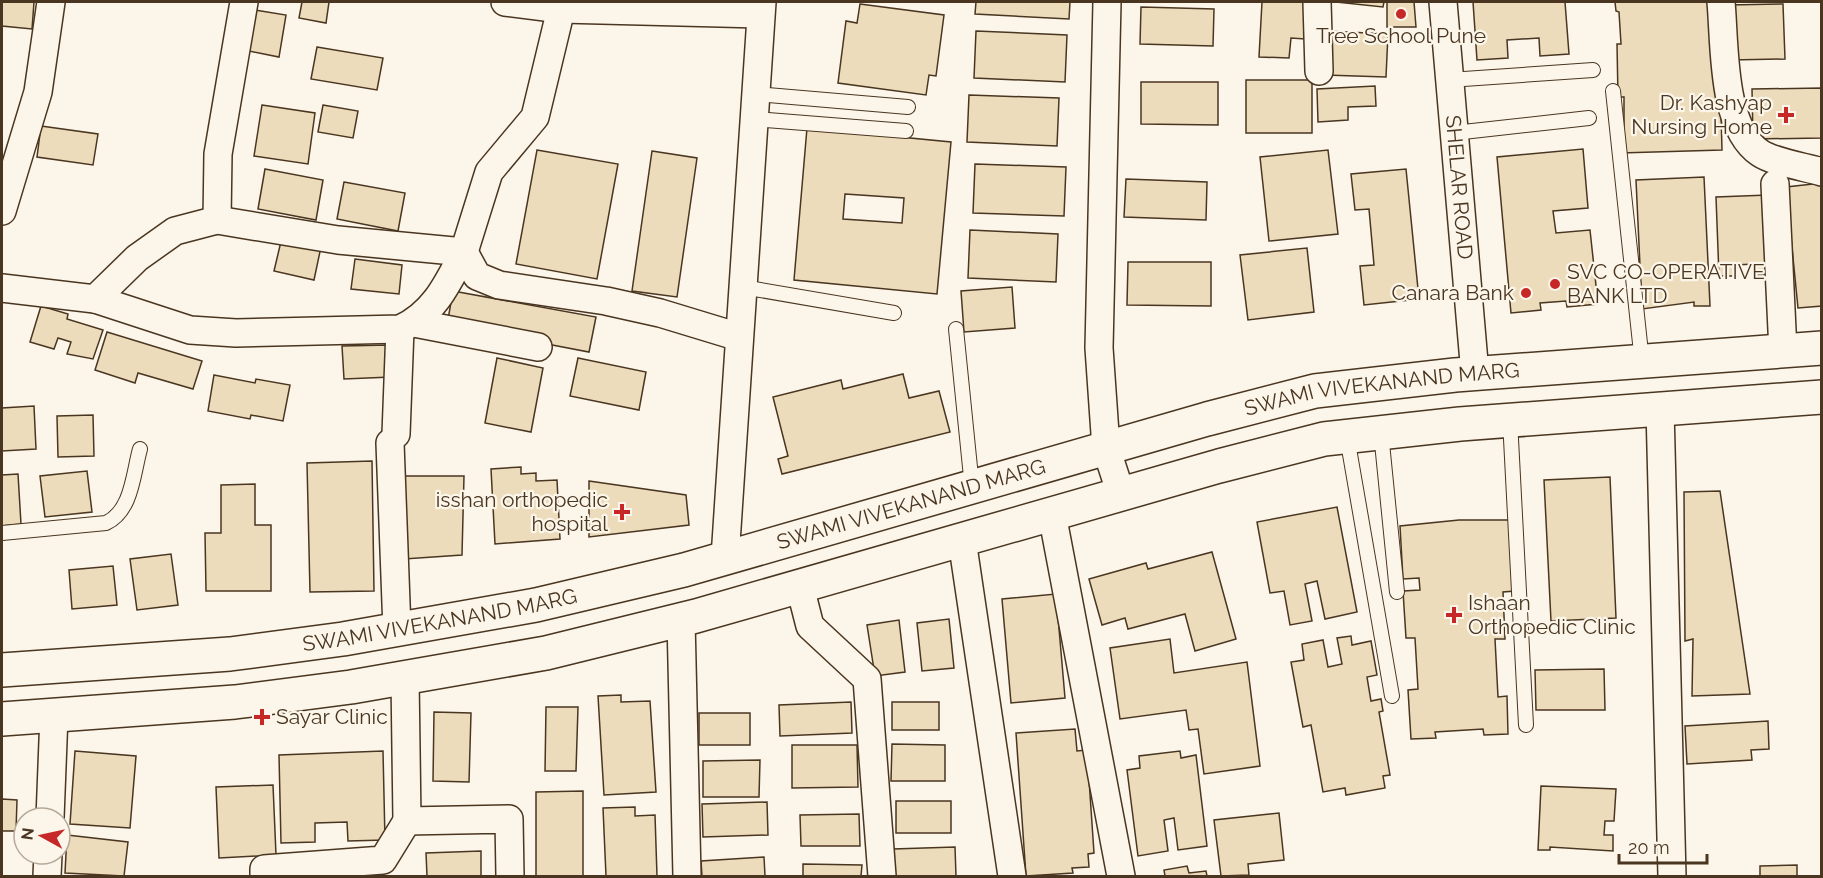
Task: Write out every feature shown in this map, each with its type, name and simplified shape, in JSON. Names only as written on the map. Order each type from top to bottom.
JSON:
[{"type":"main road","name":"SWAMI VIVEKANAND MARG","points":[[2,670],[230,654],[397,630],[536,605],[725,558],[1106,448],[1315,391],[1475,374],[1821,348]]},
{"type":"main road","name":"SWAMI VIVEKANAND MARG","points":[[2,719],[235,702],[405,678],[546,653],[681,620],[1120,494],[1324,439],[1510,420],[1821,397]]},
{"type":"street","points":[[2,211],[38,92],[51,2]]},
{"type":"street","points":[[218,220],[218,154],[244,2]]},
{"type":"street","points":[[505,2],[561,9],[623,6],[761,8],[725,558]]},
{"type":"street","points":[[1107,2],[1099,348],[1106,448],[1120,494]]},
{"type":"street","points":[[1317,2],[1319,70]]},
{"type":"street","name":"SHELAR ROAD","points":[[1443,2],[1475,374]]},
{"type":"street","points":[[1721,2],[1730,103],[1742,135],[1760,154],[1821,172]]},
{"type":"street","points":[[397,630],[393,439],[407,326],[444,293],[464,252],[489,172],[535,117],[561,9]]},
{"type":"street","points":[[1775,184],[1783,351]]},
{"type":"street","points":[[95,299],[137,258],[175,231],[218,220],[338,240],[464,252]]},
{"type":"street","points":[[464,252],[477,276],[499,285],[606,301],[660,313],[739,337]]},
{"type":"street","points":[[2,288],[95,299],[190,330],[236,333],[407,326],[538,347]]},
{"type":"street","points":[[1660,409],[1672,876]]},
{"type":"street","points":[[1052,514],[1121,876]]},
{"type":"street","points":[[962,540],[1012,876]]},
{"type":"street","points":[[800,587],[810,626],[867,679],[882,876]]},
{"type":"street","points":[[681,620],[687,876]]},
{"type":"street","points":[[264,876],[264,869],[383,860],[407,822],[405,678]]},
{"type":"street","points":[[50,806],[54,715]]},
{"type":"street","points":[[407,822],[509,819],[510,876]]},
{"type":"lane","points":[[1449,80],[1593,70]]},
{"type":"lane","points":[[1613,91],[1642,362]]},
{"type":"lane","points":[[754,107],[908,107]]},
{"type":"lane","points":[[754,107],[906,130]]},
{"type":"lane","points":[[1454,133],[1589,118]]},
{"type":"lane","points":[[743,287],[894,313]]},
{"type":"lane","points":[[956,329],[972,487]]},
{"type":"lane","points":[[1510,420],[1526,725]]},
{"type":"lane","points":[[1381,433],[1397,592]]},
{"type":"lane","points":[[1347,437],[1392,696]]},
{"type":"lane","points":[[2,533],[106,523],[114,519],[124,508],[140,449]]},
{"type":"building","points":[[2,2],[34,2],[32,29],[2,26]]},
{"type":"building","points":[[302,2],[329,2],[326,23],[299,18]]},
{"type":"building","points":[[976,2],[1070,2],[1069,19],[975,14]]},
{"type":"building","points":[[1262,2],[1307,2],[1305,39],[1291,38],[1289,58],[1259,57]]},
{"type":"building","points":[[1336,2],[1384,2],[1383,7]]},
{"type":"building","name":"Tree School Pune","points":[[1387,2],[1414,2],[1416,27],[1387,27]]},
{"type":"building","points":[[1473,2],[1565,2],[1569,54],[1540,56],[1539,38],[1507,40],[1508,58],[1477,60]]},
{"type":"building","points":[[1615,2],[1718,2],[1722,150],[1620,153],[1619,126],[1624,126],[1624,97],[1618,97],[1617,44],[1621,44],[1619,12],[1616,11]]},
{"type":"building","points":[[860,4],[944,15],[936,76],[929,75],[926,95],[838,83],[846,21],[857,23]]},
{"type":"building","points":[[1783,4],[1785,59],[1730,60],[1728,5]]},
{"type":"building","points":[[1141,7],[1214,9],[1213,46],[1140,44]]},
{"type":"building","points":[[255,10],[286,15],[279,57],[249,51]]},
{"type":"building","points":[[976,31],[1067,35],[1065,82],[974,78]]},
{"type":"building","points":[[1327,31],[1388,34],[1386,77],[1325,75]]},
{"type":"building","points":[[317,47],[383,58],[377,90],[311,79]]},
{"type":"building","points":[[1246,80],[1312,80],[1312,133],[1246,133]]},
{"type":"building","points":[[1141,82],[1218,82],[1218,125],[1141,124]]},
{"type":"building","points":[[1375,86],[1376,106],[1348,107],[1348,120],[1318,122],[1317,89]]},
{"type":"building","points":[[1822,88],[1822,138],[1753,139],[1752,89]]},
{"type":"building","points":[[969,95],[1059,98],[1057,146],[967,142]]},
{"type":"building","points":[[262,105],[315,113],[308,164],[254,156]]},
{"type":"building","points":[[323,105],[358,111],[353,138],[318,132]]},
{"type":"building","points":[[41,126],[98,134],[93,165],[37,157]]},
{"type":"building","points":[[807,128],[951,142],[937,294],[794,280]],"holes":[[[845,194],[904,198],[902,223],[843,219]]]},
{"type":"building","points":[[1583,149],[1588,208],[1553,211],[1556,233],[1590,230],[1598,304],[1567,307],[1566,301],[1540,303],[1541,310],[1511,313],[1497,157]]},
{"type":"building","points":[[537,150],[618,164],[597,279],[516,264]]},
{"type":"building","points":[[1328,150],[1338,234],[1269,241],[1260,157]]},
{"type":"building","points":[[652,151],[697,158],[677,297],[632,291]]},
{"type":"building","points":[[975,164],[1066,167],[1064,216],[973,213]]},
{"type":"building","points":[[265,169],[323,180],[316,220],[258,209]]},
{"type":"building","points":[[1406,169],[1419,299],[1364,305],[1360,266],[1374,265],[1369,209],[1355,210],[1351,174]]},
{"type":"building","points":[[1704,177],[1710,306],[1694,306],[1694,302],[1642,309],[1636,180]]},
{"type":"building","points":[[1126,179],[1207,182],[1206,220],[1124,217]]},
{"type":"building","points":[[344,182],[405,193],[398,231],[337,219]]},
{"type":"building","points":[[1822,183],[1822,306],[1798,308],[1786,187]]},
{"type":"building","points":[[1768,195],[1771,274],[1755,275],[1755,264],[1735,265],[1736,276],[1719,276],[1716,197]]},
{"type":"building","points":[[970,230],[1058,234],[1056,282],[968,278]]},
{"type":"building","points":[[283,233],[322,242],[314,280],[274,271]]},
{"type":"building","points":[[1307,248],[1314,312],[1248,320],[1240,255]]},
{"type":"building","points":[[355,259],[402,265],[399,294],[351,289]]},
{"type":"building","points":[[1128,262],[1211,262],[1211,306],[1127,305]]},
{"type":"building","points":[[1012,287],[1015,328],[964,332],[961,291]]},
{"type":"building","points":[[453,291],[596,317],[589,352],[447,325]]},
{"type":"building","points":[[41,306],[68,314],[67,319],[103,330],[93,359],[67,354],[71,342],[58,338],[54,349],[30,342]]},
{"type":"building","points":[[107,332],[202,361],[193,389],[138,373],[135,383],[95,370]]},
{"type":"building","points":[[390,345],[391,377],[344,379],[342,346]]},
{"type":"building","points":[[497,358],[543,368],[531,432],[485,423]]},
{"type":"building","points":[[578,358],[646,372],[639,410],[570,396]]},
{"type":"building","points":[[903,374],[909,398],[939,391],[950,432],[782,474],[778,459],[788,456],[773,397],[841,380],[843,389]]},
{"type":"building","points":[[214,375],[255,383],[256,379],[290,385],[283,421],[251,415],[250,419],[208,411]]},
{"type":"building","points":[[34,406],[36,449],[2,451],[2,408]]},
{"type":"building","points":[[93,415],[94,456],[58,457],[57,416]]},
{"type":"building","points":[[372,461],[374,591],[310,592],[307,463]]},
{"type":"building","points":[[521,467],[521,474],[536,473],[536,481],[557,480],[560,539],[495,544],[491,469]]},
{"type":"building","points":[[87,471],[92,512],[45,517],[40,476]]},
{"type":"building","points":[[18,474],[21,524],[2,526],[2,475]]},
{"type":"building","points":[[401,476],[464,476],[462,555],[404,559]]},
{"type":"building","points":[[1610,477],[1616,618],[1551,621],[1544,480]]},
{"type":"building","points":[[589,481],[686,495],[689,525],[589,537]]},
{"type":"building","points":[[255,484],[255,525],[271,525],[271,591],[206,591],[205,533],[221,533],[221,485]]},
{"type":"building","points":[[1720,491],[1750,694],[1692,696],[1693,639],[1685,641],[1684,492]]},
{"type":"building","points":[[1337,507],[1357,612],[1325,619],[1317,581],[1305,584],[1312,621],[1290,625],[1284,591],[1270,593],[1257,522]]},
{"type":"building","name":"Ishaan Orthopedic Clinic","points":[[1459,520],[1511,520],[1515,591],[1503,592],[1505,639],[1495,639],[1498,697],[1507,696],[1508,734],[1484,735],[1483,729],[1435,732],[1436,738],[1411,739],[1408,690],[1418,689],[1415,638],[1406,638],[1403,591],[1420,590],[1419,578],[1403,579],[1400,526]]},
{"type":"building","points":[[1212,552],[1236,639],[1195,651],[1185,614],[1128,629],[1125,618],[1102,625],[1089,579],[1146,563],[1148,569]]},
{"type":"building","points":[[171,554],[178,605],[137,610],[130,559]]},
{"type":"building","points":[[113,566],[117,605],[72,609],[69,570]]},
{"type":"building","points":[[1056,594],[1065,698],[1011,703],[1002,599]]},
{"type":"building","points":[[949,619],[954,668],[922,671],[917,623]]},
{"type":"building","points":[[899,620],[905,672],[875,676],[867,625]]},
{"type":"building","points":[[1351,636],[1352,645],[1371,641],[1377,675],[1367,677],[1371,701],[1381,699],[1383,711],[1379,712],[1390,775],[1383,776],[1385,788],[1346,795],[1345,788],[1323,792],[1311,725],[1303,727],[1291,662],[1304,660],[1302,644],[1323,640],[1328,667],[1342,664],[1337,638]]},
{"type":"building","points":[[1170,639],[1174,673],[1247,662],[1260,766],[1204,774],[1198,729],[1189,730],[1186,710],[1120,719],[1110,648]]},
{"type":"building","points":[[1604,669],[1605,710],[1536,710],[1535,670]]},
{"type":"building","points":[[621,695],[621,702],[650,701],[656,792],[604,795],[598,696]]},
{"type":"building","points":[[851,702],[852,733],[780,736],[779,705]]},
{"type":"building","points":[[892,702],[939,702],[939,730],[892,730]]},
{"type":"building","points":[[546,707],[578,707],[576,771],[545,771]]},
{"type":"building","points":[[434,712],[471,713],[469,782],[433,781]]},
{"type":"building","points":[[699,713],[750,713],[750,745],[699,745]]},
{"type":"building","points":[[1768,721],[1769,749],[1751,750],[1752,760],[1687,764],[1685,726]]},
{"type":"building","points":[[1075,729],[1077,751],[1087,750],[1094,853],[1088,854],[1089,867],[1072,868],[1073,873],[1026,876],[1016,733]]},
{"type":"building","points":[[892,744],[945,745],[945,781],[891,781]]},
{"type":"building","points":[[792,745],[857,745],[858,787],[792,788]]},
{"type":"building","points":[[75,751],[136,756],[130,828],[72,824]]},
{"type":"building","points":[[383,751],[385,840],[348,841],[347,822],[315,823],[315,842],[281,843],[279,755]]},
{"type":"building","points":[[1180,751],[1181,758],[1196,755],[1207,846],[1178,850],[1174,818],[1164,820],[1168,851],[1138,856],[1127,770],[1140,768],[1139,756]]},
{"type":"building","points":[[760,760],[759,797],[703,797],[703,761]]},
{"type":"building","points":[[273,785],[276,855],[219,858],[216,787]]},
{"type":"building","points":[[1541,786],[1616,789],[1614,821],[1605,821],[1604,835],[1613,835],[1613,851],[1550,847],[1550,850],[1538,850]]},
{"type":"building","points":[[583,791],[583,876],[536,876],[536,792]]},
{"type":"building","points":[[2,799],[17,800],[17,806],[12,806],[12,831],[2,831]]},
{"type":"building","points":[[896,801],[951,801],[951,833],[896,833]]},
{"type":"building","points":[[767,802],[768,835],[703,837],[702,804]]},
{"type":"building","points":[[635,807],[635,816],[655,815],[657,876],[606,876],[603,808]]},
{"type":"building","points":[[1279,813],[1284,860],[1248,864],[1249,875],[1221,876],[1214,820]]},
{"type":"building","points":[[859,814],[860,846],[801,846],[800,815]]},
{"type":"building","points":[[72,836],[128,842],[124,876],[65,873],[65,866],[72,866]]},
{"type":"building","points":[[955,847],[956,876],[894,876],[893,849]]},
{"type":"building","points":[[481,851],[481,876],[427,876],[426,853]]},
{"type":"building","points":[[764,857],[765,876],[702,876],[701,861]]},
{"type":"building","points":[[803,864],[862,865],[861,876],[803,876]]},
{"type":"building","points":[[1797,865],[1797,876],[1760,876],[1760,866]]},
{"type":"building","points":[[1187,866],[1189,873],[1206,871],[1207,876],[1165,876],[1164,870]]},
{"type":"place","name":"Tree School Pune","points":[[1401,14]]},
{"type":"place","name":"Dr. Kashyap Nursing Home","points":[[1786,115]]},
{"type":"place","name":"SVC CO-OPERATIVE BANK LTD","points":[[1555,284]]},
{"type":"place","name":"Canara Bank","points":[[1526,293]]},
{"type":"place","name":"isshan orthopedic hospital","points":[[622,512]]},
{"type":"place","name":"Ishaan Orthopedic Clinic","points":[[1454,615]]},
{"type":"place","name":"Sayar Clinic","points":[[262,717]]}]
